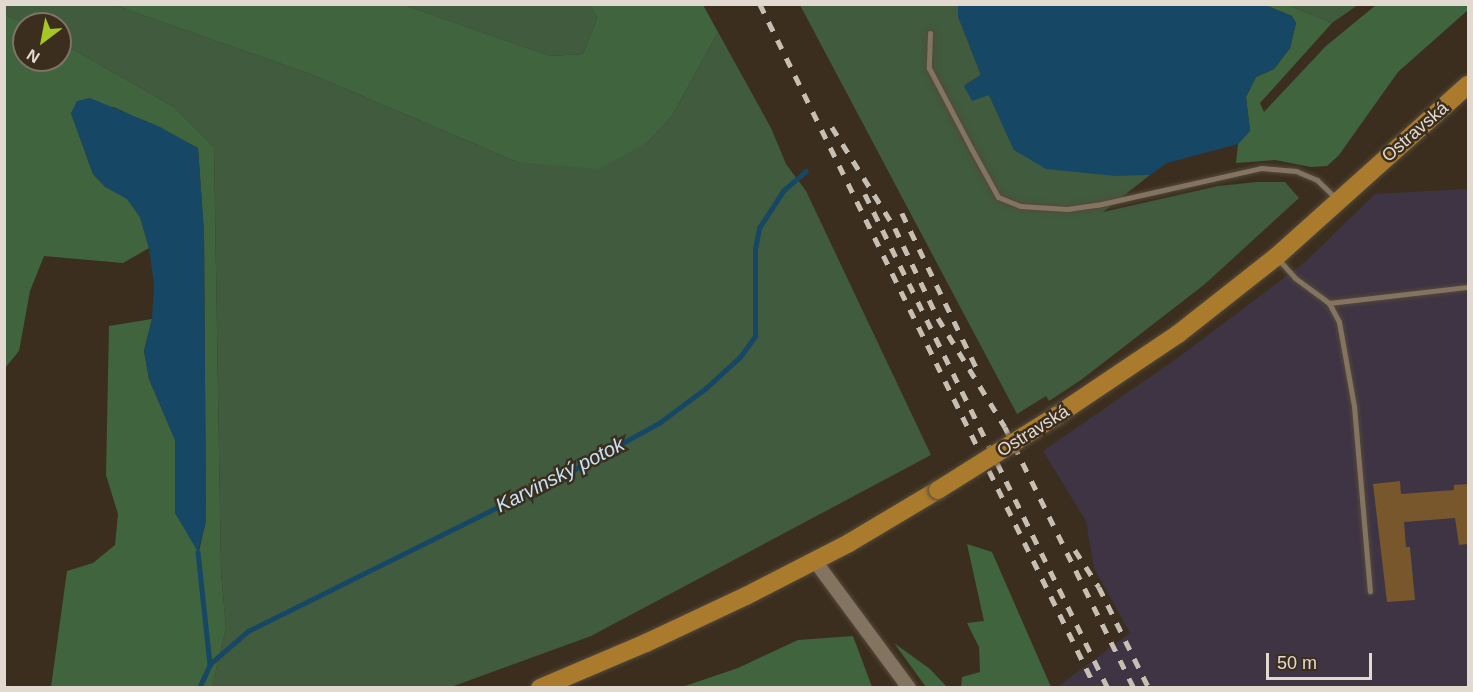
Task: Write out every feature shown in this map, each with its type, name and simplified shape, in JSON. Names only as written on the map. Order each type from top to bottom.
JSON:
[{"type":"main road","name":"Ostravská","points":[[540,687],[668,634],[815,561],[938,490],[1056,416],[1168,341],[1276,257],[1468,85]]},
{"type":"street","points":[[815,561],[909,687]]},
{"type":"lane","points":[[930,33],[929,68],[998,197],[1020,206],[1088,206],[1261,168],[1296,171],[1317,180],[1338,200]]},
{"type":"lane","points":[[1276,257],[1295,278],[1329,303],[1346,347],[1370,591]]},
{"type":"lane","points":[[1329,303],[1468,286]]},
{"type":"shaded area","points":[[1468,189],[1468,687],[1057,687],[1130,633],[1094,568],[1086,521],[1043,451],[1179,357],[1305,262],[1375,194]]},
{"type":"green space","points":[[5,5],[114,5],[313,75],[517,162],[648,142],[672,116],[718,32],[771,128],[786,164],[806,191],[931,455],[591,636],[451,687],[212,687],[226,628],[221,571],[214,147],[174,107],[72,49],[72,12],[12,12],[12,18],[5,15]]},
{"type":"green space","points":[[114,5],[404,5],[550,56],[583,54],[597,18],[590,5],[703,5],[718,32],[672,116],[648,142],[599,169],[517,162],[313,75]]},
{"type":"green space","points":[[404,5],[590,5],[597,18],[583,54],[550,56]]},
{"type":"green space","points":[[800,5],[958,5],[958,16],[981,75],[965,85],[989,95],[1014,150],[1087,173],[1150,175],[1103,212],[1218,186],[1257,182],[1285,182],[1299,198],[1205,284],[1081,380],[1049,401],[1046,396],[1017,414]]},
{"type":"green space","points":[[1265,5],[1288,5],[1332,23],[1260,103],[1264,112],[1326,46],[1376,5],[1468,5],[1468,10],[1398,72],[1339,155],[1327,166],[1311,167],[1275,160],[1236,163],[1238,144],[1250,131],[1246,97],[1256,77],[1274,69],[1290,48],[1296,23],[1292,16]]},
{"type":"green space","points":[[1288,5],[1358,5],[1332,23]]},
{"type":"green space","points":[[5,15],[12,18],[12,72],[72,72],[72,49],[174,107],[214,147],[221,571],[226,628],[212,687],[51,687],[67,571],[93,563],[115,545],[118,514],[106,475],[109,326],[152,319],[144,351],[149,379],[175,440],[175,513],[199,551],[206,521],[204,233],[198,148],[114,107],[71,113],[93,174],[106,187],[127,198],[140,217],[149,248],[123,263],[44,256],[30,291],[19,351],[5,368]]},
{"type":"green space","points":[[967,544],[992,552],[1051,687],[961,687],[962,677],[980,672],[979,647],[967,623],[984,621]]},
{"type":"green space","points":[[853,636],[872,687],[682,687],[738,668],[798,640]]},
{"type":"green space","points":[[894,643],[930,669],[947,687],[926,687]]},
{"type":"water","points":[[958,4],[1265,5],[1292,16],[1296,23],[1290,48],[1274,69],[1256,77],[1246,97],[1250,131],[1238,144],[1167,163],[1150,175],[1116,176],[1046,169],[1014,150],[989,95],[972,101],[964,86],[981,75],[958,16]]},
{"type":"water","points":[[90,98],[158,126],[198,148],[204,233],[206,521],[198,552],[175,513],[175,440],[149,379],[144,351],[152,319],[154,285],[149,248],[140,217],[127,199],[105,187],[93,174],[71,113],[77,101]]},
{"type":"building","points":[[1400,481],[1401,494],[1454,490],[1454,485],[1468,484],[1468,544],[1459,545],[1455,518],[1404,522],[1406,547],[1410,547],[1415,600],[1387,602],[1373,484]]},
{"type":"waterway","name":"Karvinský potok","points":[[199,688],[210,664],[248,631],[575,469],[659,423],[706,388],[740,357],[755,336],[755,249],[759,228],[783,191],[806,171]]},
{"type":"waterway","points":[[198,552],[210,664]]},
{"type":"railway","points":[[760,4],[1096,688]]},
{"type":"railway","points":[[832,127],[895,228],[938,318],[1005,427],[1134,688]]},
{"type":"railway","points":[[865,194],[1108,688]]},
{"type":"railway","points":[[902,213],[979,373]]},
{"type":"railway","points":[[1075,550],[1099,587],[1149,688]]}]
